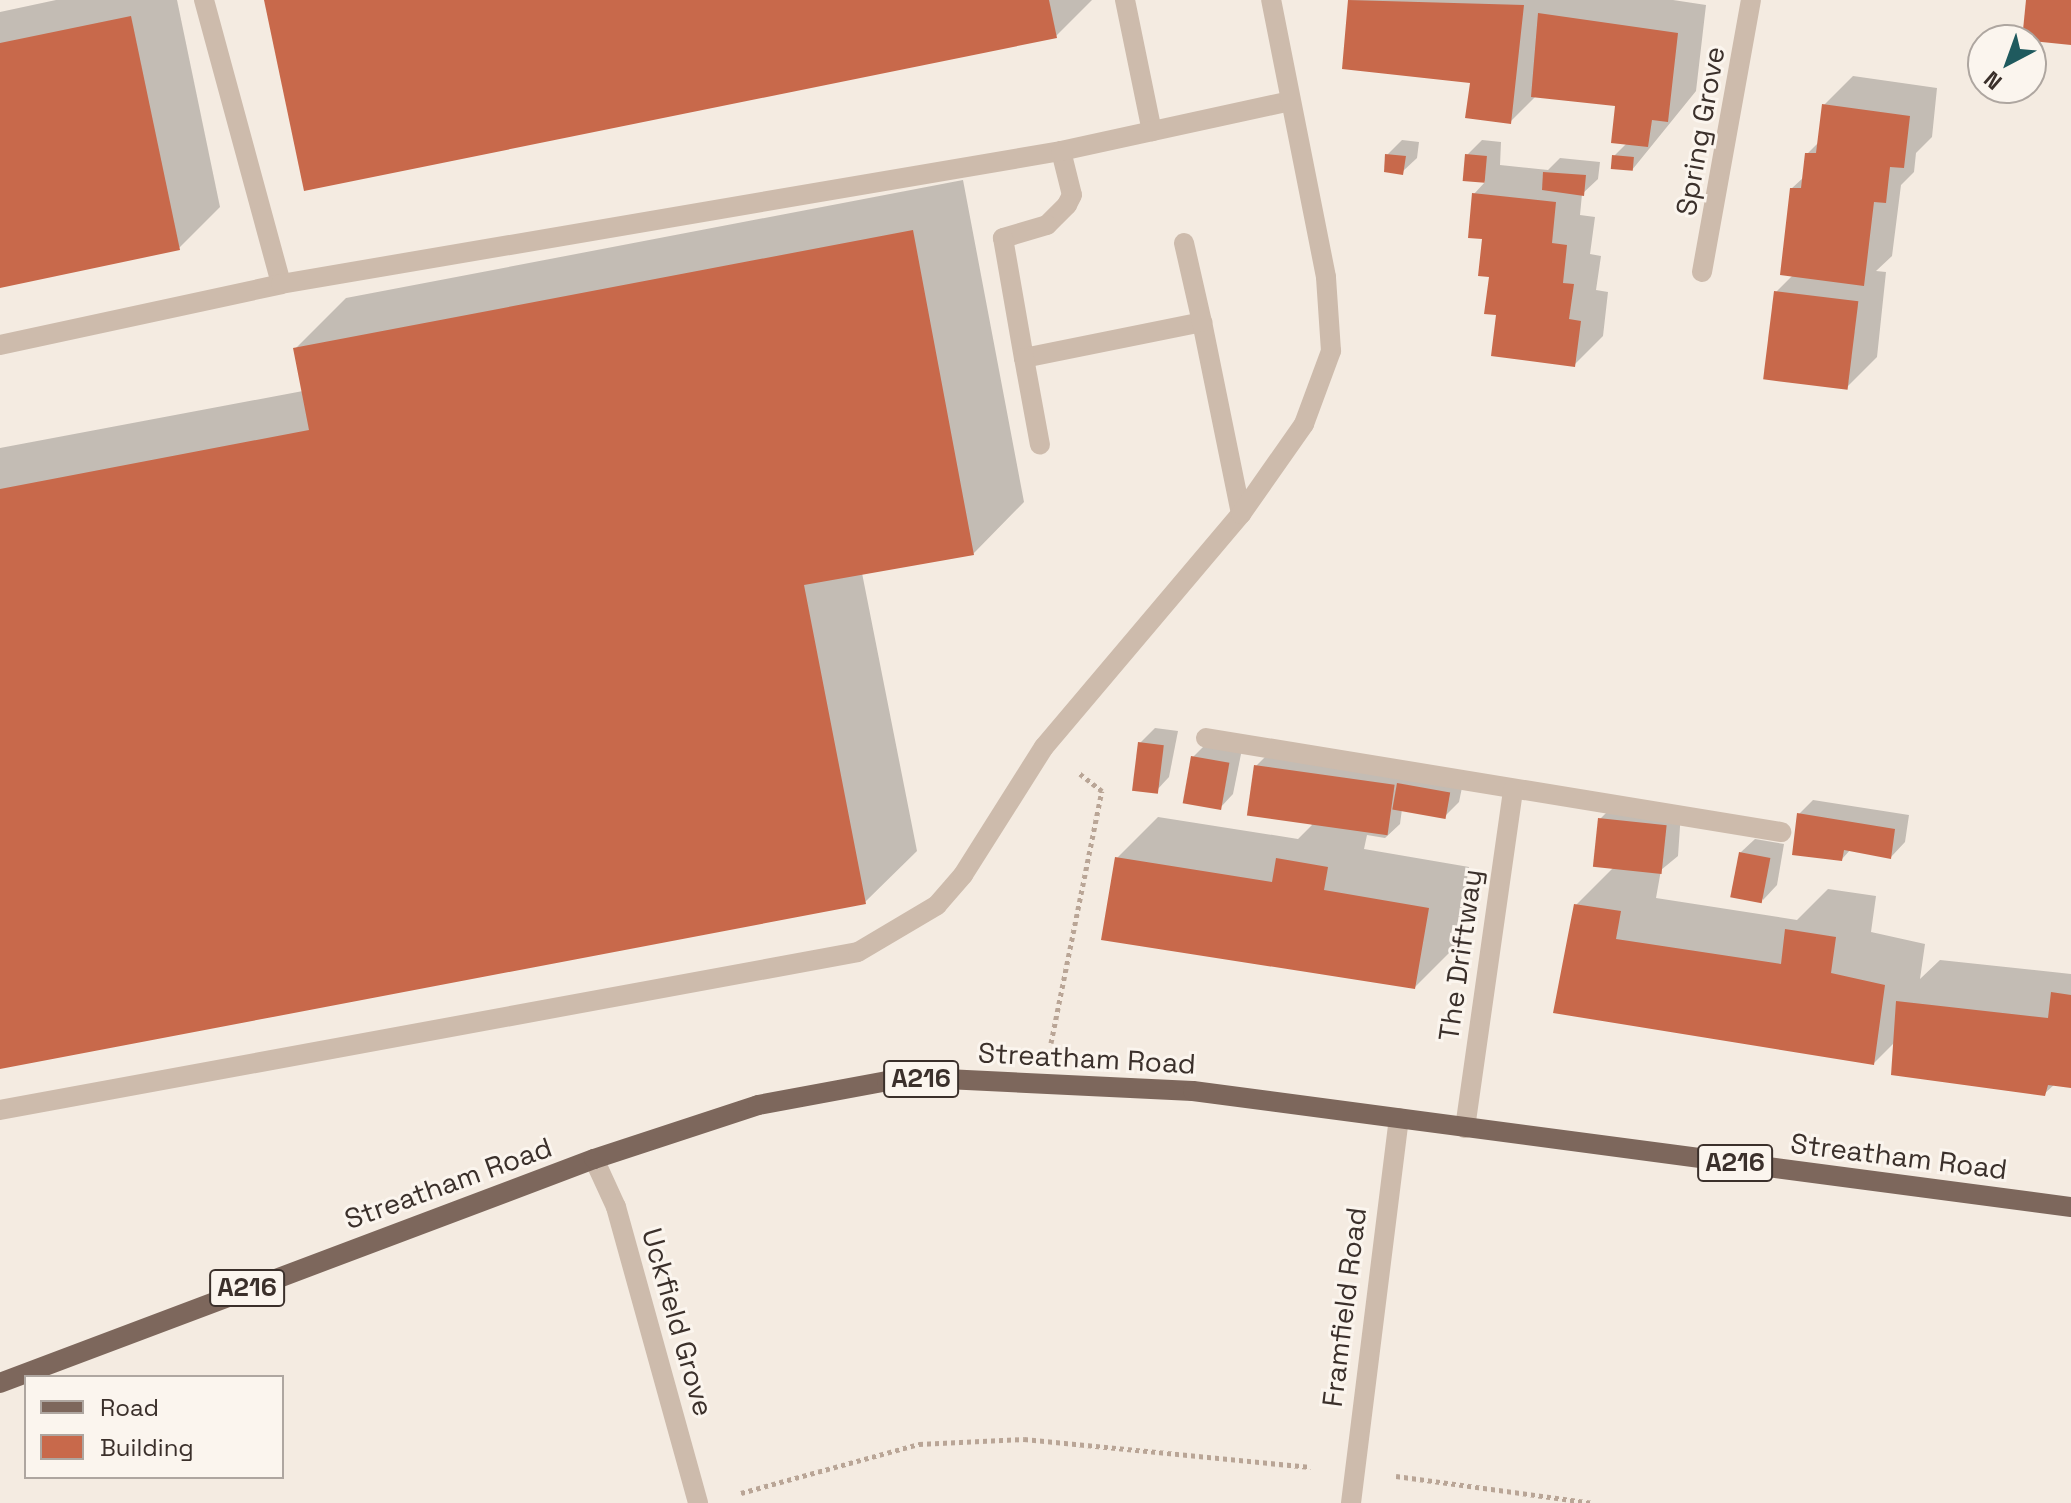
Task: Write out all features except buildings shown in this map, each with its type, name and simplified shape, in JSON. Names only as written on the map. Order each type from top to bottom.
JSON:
[{"type":"main road","name":"Streatham Road","points":[[0,1383],[594,1159],[758,1105],[887,1081],[1043,1083],[1193,1091],[2071,1207]]},
{"type":"street","points":[[204,0],[281,284]]},
{"type":"street","points":[[1125,0],[1152,131]]},
{"type":"street","points":[[0,1110],[858,952],[896,934],[937,905],[963,875],[1044,747],[1241,514],[1304,424],[1331,351],[1326,277],[1271,0]]},
{"type":"street","name":"Spring Grove","points":[[1702,272],[1751,0]]},
{"type":"street","points":[[0,345],[281,284],[1061,151],[1290,101]]},
{"type":"street","points":[[1040,445],[1003,238],[1047,225],[1067,205],[1072,195],[1061,151]]},
{"type":"street","points":[[1184,243],[1241,514]]},
{"type":"street","points":[[1024,358],[1202,322]]},
{"type":"street","points":[[1206,738],[1781,832]]},
{"type":"street","name":"The Driftway","points":[[1465,1128],[1513,789]]},
{"type":"street","name":"Framfield Road","points":[[1351,1503],[1399,1118]]},
{"type":"street","name":"Uckfield Grove","points":[[594,1159],[616,1207],[698,1503]]},
{"type":"path","points":[[1043,1083],[1102,791],[1044,747]]},
{"type":"path","points":[[733,1495],[919,1444],[1009,1440],[1353,1470],[1593,1503]]}]
